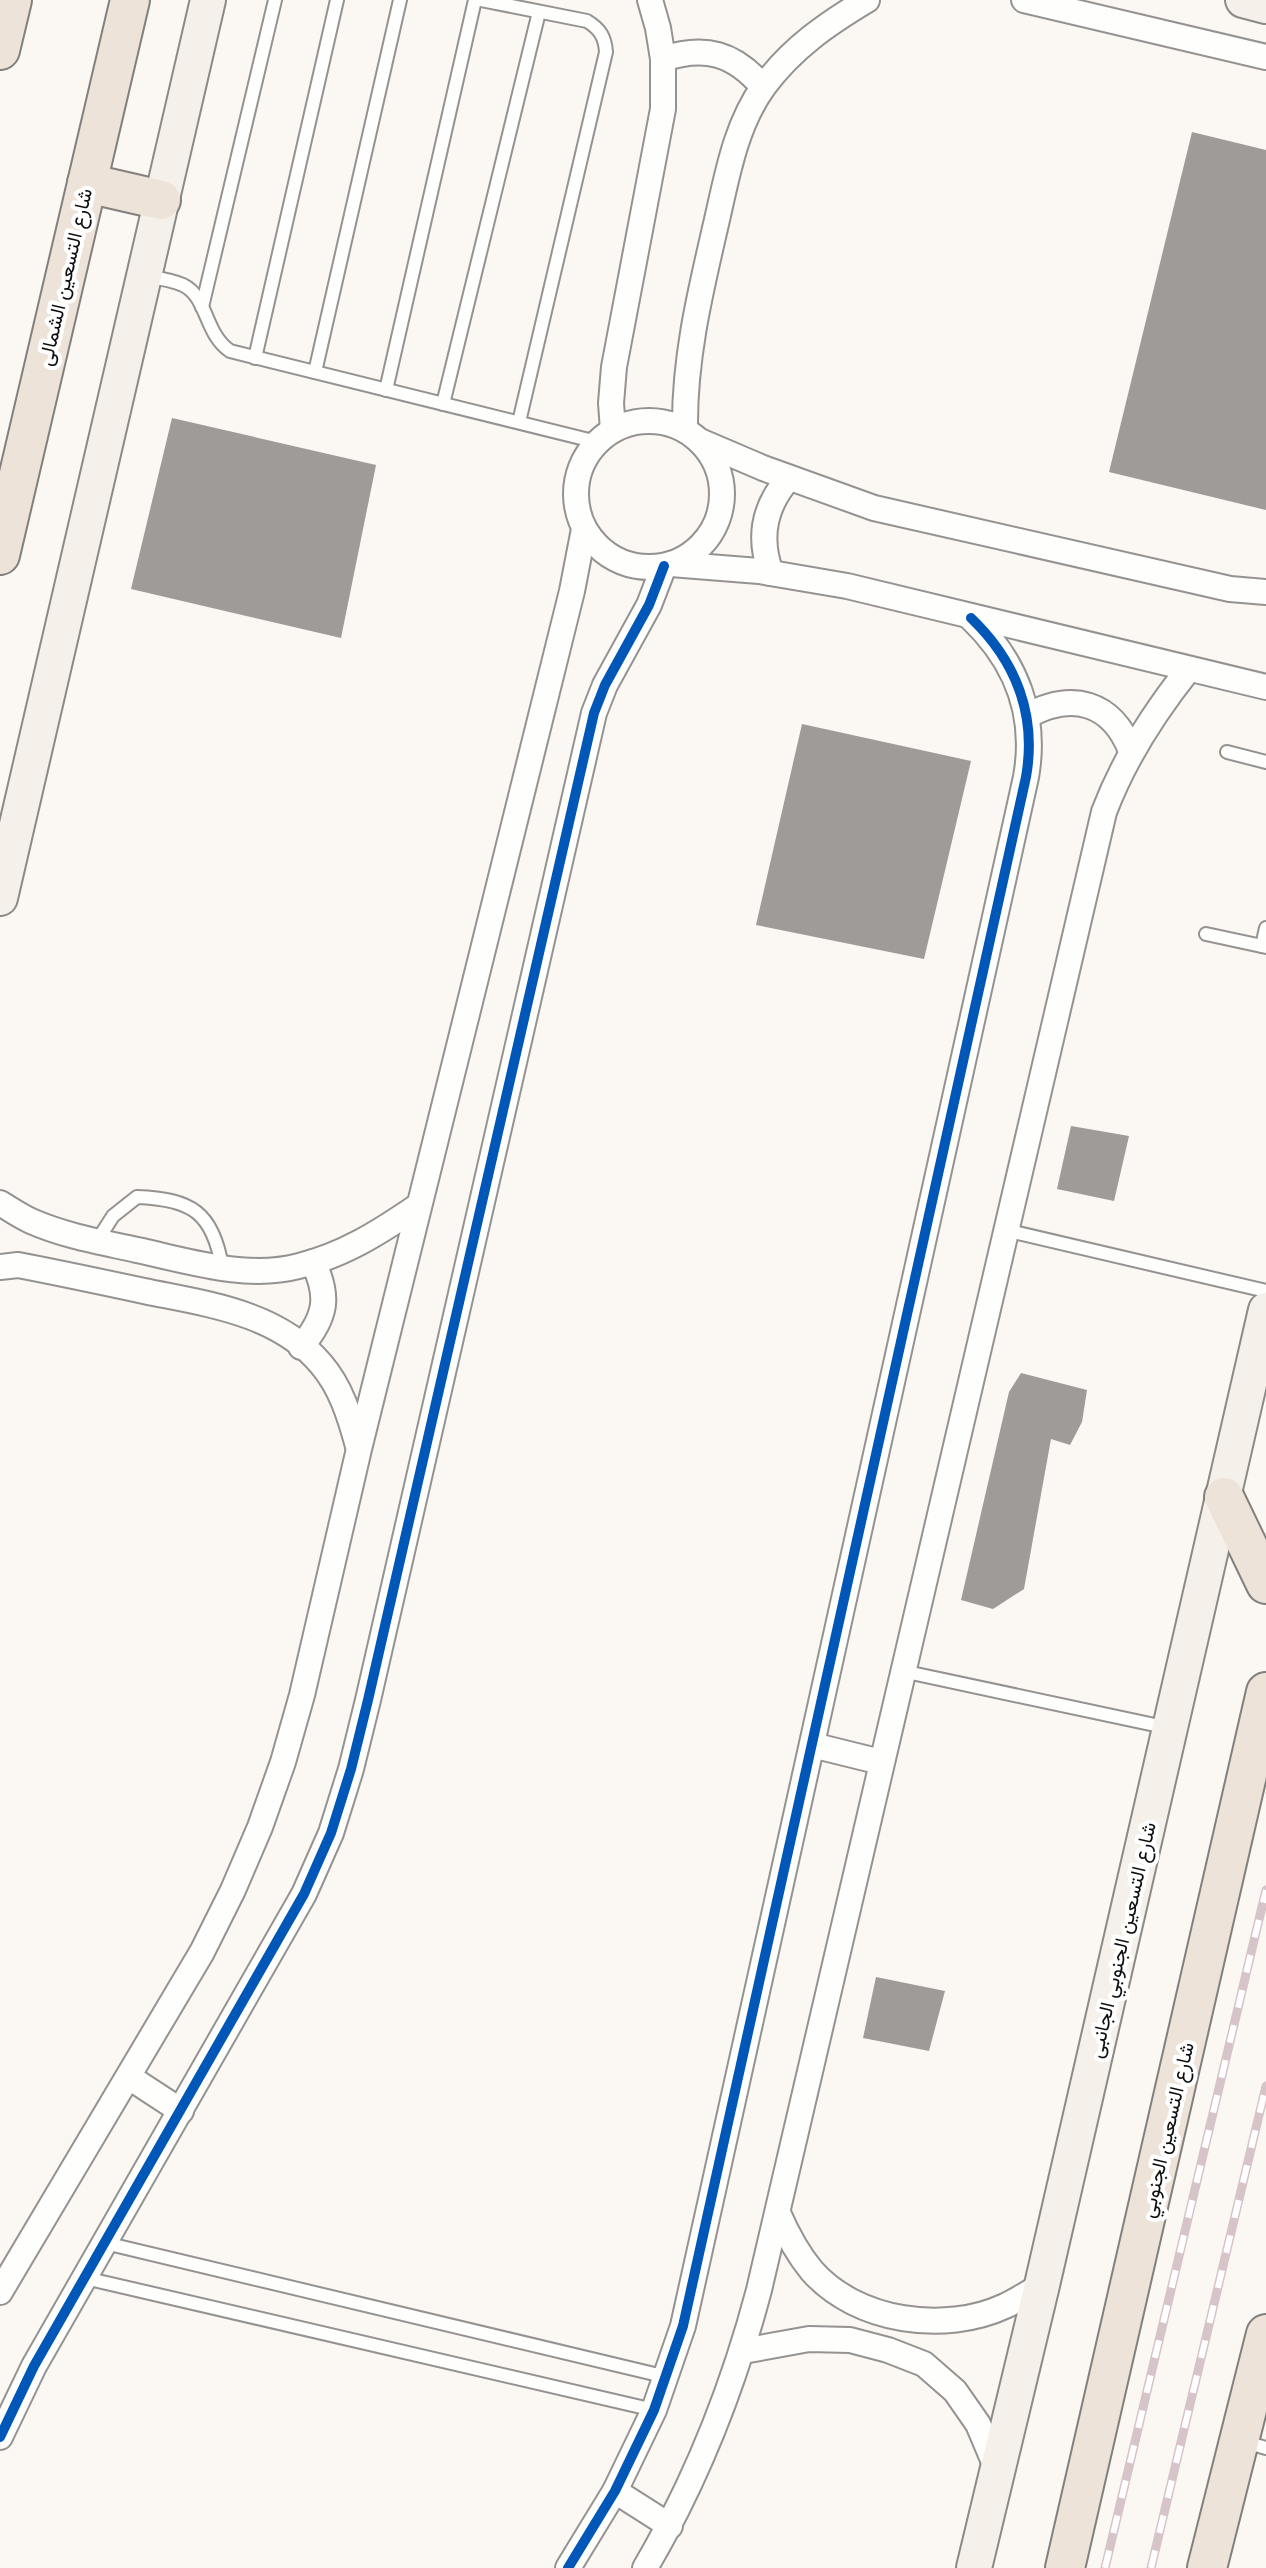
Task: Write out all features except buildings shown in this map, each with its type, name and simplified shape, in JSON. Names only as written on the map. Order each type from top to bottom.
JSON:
[{"type":"main road","points":[[0,50],[12,0]]},
{"type":"main road","name":"شارع التسعين الشمالى","points":[[0,555],[130,0]]},
{"type":"main road","points":[[87,183],[161,200]]},
{"type":"main road","points":[[1224,1497],[1266,1584]]},
{"type":"main road","name":"شارع التسعين الجنوبي","points":[[1065,2568],[1266,1692]]},
{"type":"main road","points":[[1207,2568],[1252,2444],[1261,2370]]},
{"type":"street","points":[[0,898],[208,0]]},
{"type":"street","points":[[605,436],[614,367],[663,109],[663,59],[650,0]]},
{"type":"street","points":[[0,2437],[34,2366],[304,1894],[331,1833],[371,1685],[594,713],[605,685],[668,565],[688,556],[702,544],[713,529],[720,511],[722,492],[719,473],[712,456],[692,436],[686,373],[694,317],[733,151],[763,87],[792,52],[826,24],[867,0]]},
{"type":"street","points":[[1024,0],[1266,57]]},
{"type":"street","points":[[1243,0],[1266,6]]},
{"type":"street","points":[[663,59],[699,51],[718,55],[743,67],[763,87]]},
{"type":"street","points":[[1266,592],[1230,589],[874,508],[789,478],[667,423],[649,420],[630,423],[605,436],[582,465],[575,493],[577,512],[584,529],[595,545],[618,561],[646,568],[668,565],[771,573],[847,586],[1266,687]]},
{"type":"street","points":[[771,573],[763,545],[766,515],[779,489],[789,478]]},
{"type":"street","points":[[0,2292],[202,1952],[260,1827],[283,1762],[572,591],[584,529]]},
{"type":"street","points":[[568,2568],[615,2491],[654,2410],[683,2326],[1026,777],[1029,747],[1022,694],[1008,662],[988,634],[971,618]]},
{"type":"street","points":[[645,2568],[698,2469],[743,2351],[778,2213],[1104,812],[1131,751],[1188,670]]},
{"type":"street","points":[[1027,716],[1058,703],[1089,706],[1116,723],[1131,751]]},
{"type":"street","points":[[0,1203],[29,1220],[68,1235],[252,1271],[297,1267],[339,1255],[418,1206]]},
{"type":"street","points":[[301,1347],[318,1324],[323,1309],[322,1281],[313,1262]]},
{"type":"street","points":[[0,1267],[18,1265],[243,1313],[286,1333],[321,1364],[346,1404],[359,1449]]},
{"type":"street","name":"شارع التسعين الجنوبي الجانبى","points":[[974,2568],[1266,1310]]},
{"type":"street","points":[[812,1745],[881,1762]]},
{"type":"street","points":[[129,2077],[181,2111]]},
{"type":"street","points":[[778,2213],[792,2245],[813,2272],[840,2295],[871,2310],[905,2318],[941,2320],[972,2316],[1003,2307],[1042,2285]]},
{"type":"street","points":[[743,2351],[809,2339],[850,2340],[924,2364],[955,2391],[978,2424],[997,2469]]},
{"type":"street","points":[[615,2491],[670,2526]]},
{"type":"lane","points":[[202,307],[275,0]]},
{"type":"lane","points":[[255,358],[337,0]]},
{"type":"lane","points":[[315,372],[400,0]]},
{"type":"lane","points":[[386,390],[478,0],[587,21],[595,26],[605,42],[606,52],[519,422]]},
{"type":"lane","points":[[443,404],[539,12]]},
{"type":"lane","points":[[144,275],[183,285],[191,291],[202,307],[214,336],[230,351],[519,422],[605,436]]},
{"type":"lane","points":[[1227,752],[1266,762]]},
{"type":"lane","points":[[1206,934],[1264,947],[1266,928]]},
{"type":"lane","points":[[97,1241],[113,1216],[137,1197],[163,1198],[191,1208],[209,1224],[218,1243],[222,1267]]},
{"type":"lane","points":[[1005,1230],[1266,1291]]},
{"type":"lane","points":[[902,1671],[1170,1728]]},
{"type":"lane","points":[[105,2243],[667,2377]]},
{"type":"lane","points":[[85,2278],[654,2410]]},
{"type":"railway","points":[[1105,2568],[1266,1890]]},
{"type":"railway","points":[[1151,2568],[1266,2086]]},
{"type":"cycle path","points":[[0,2437],[34,2366],[304,1894],[331,1833],[368,1700],[594,713],[605,685],[649,605],[664,566]]},
{"type":"cycle path","points":[[568,2568],[615,2491],[654,2410],[683,2326],[1026,777],[1028,732],[1020,690],[1000,652],[971,618]]}]
